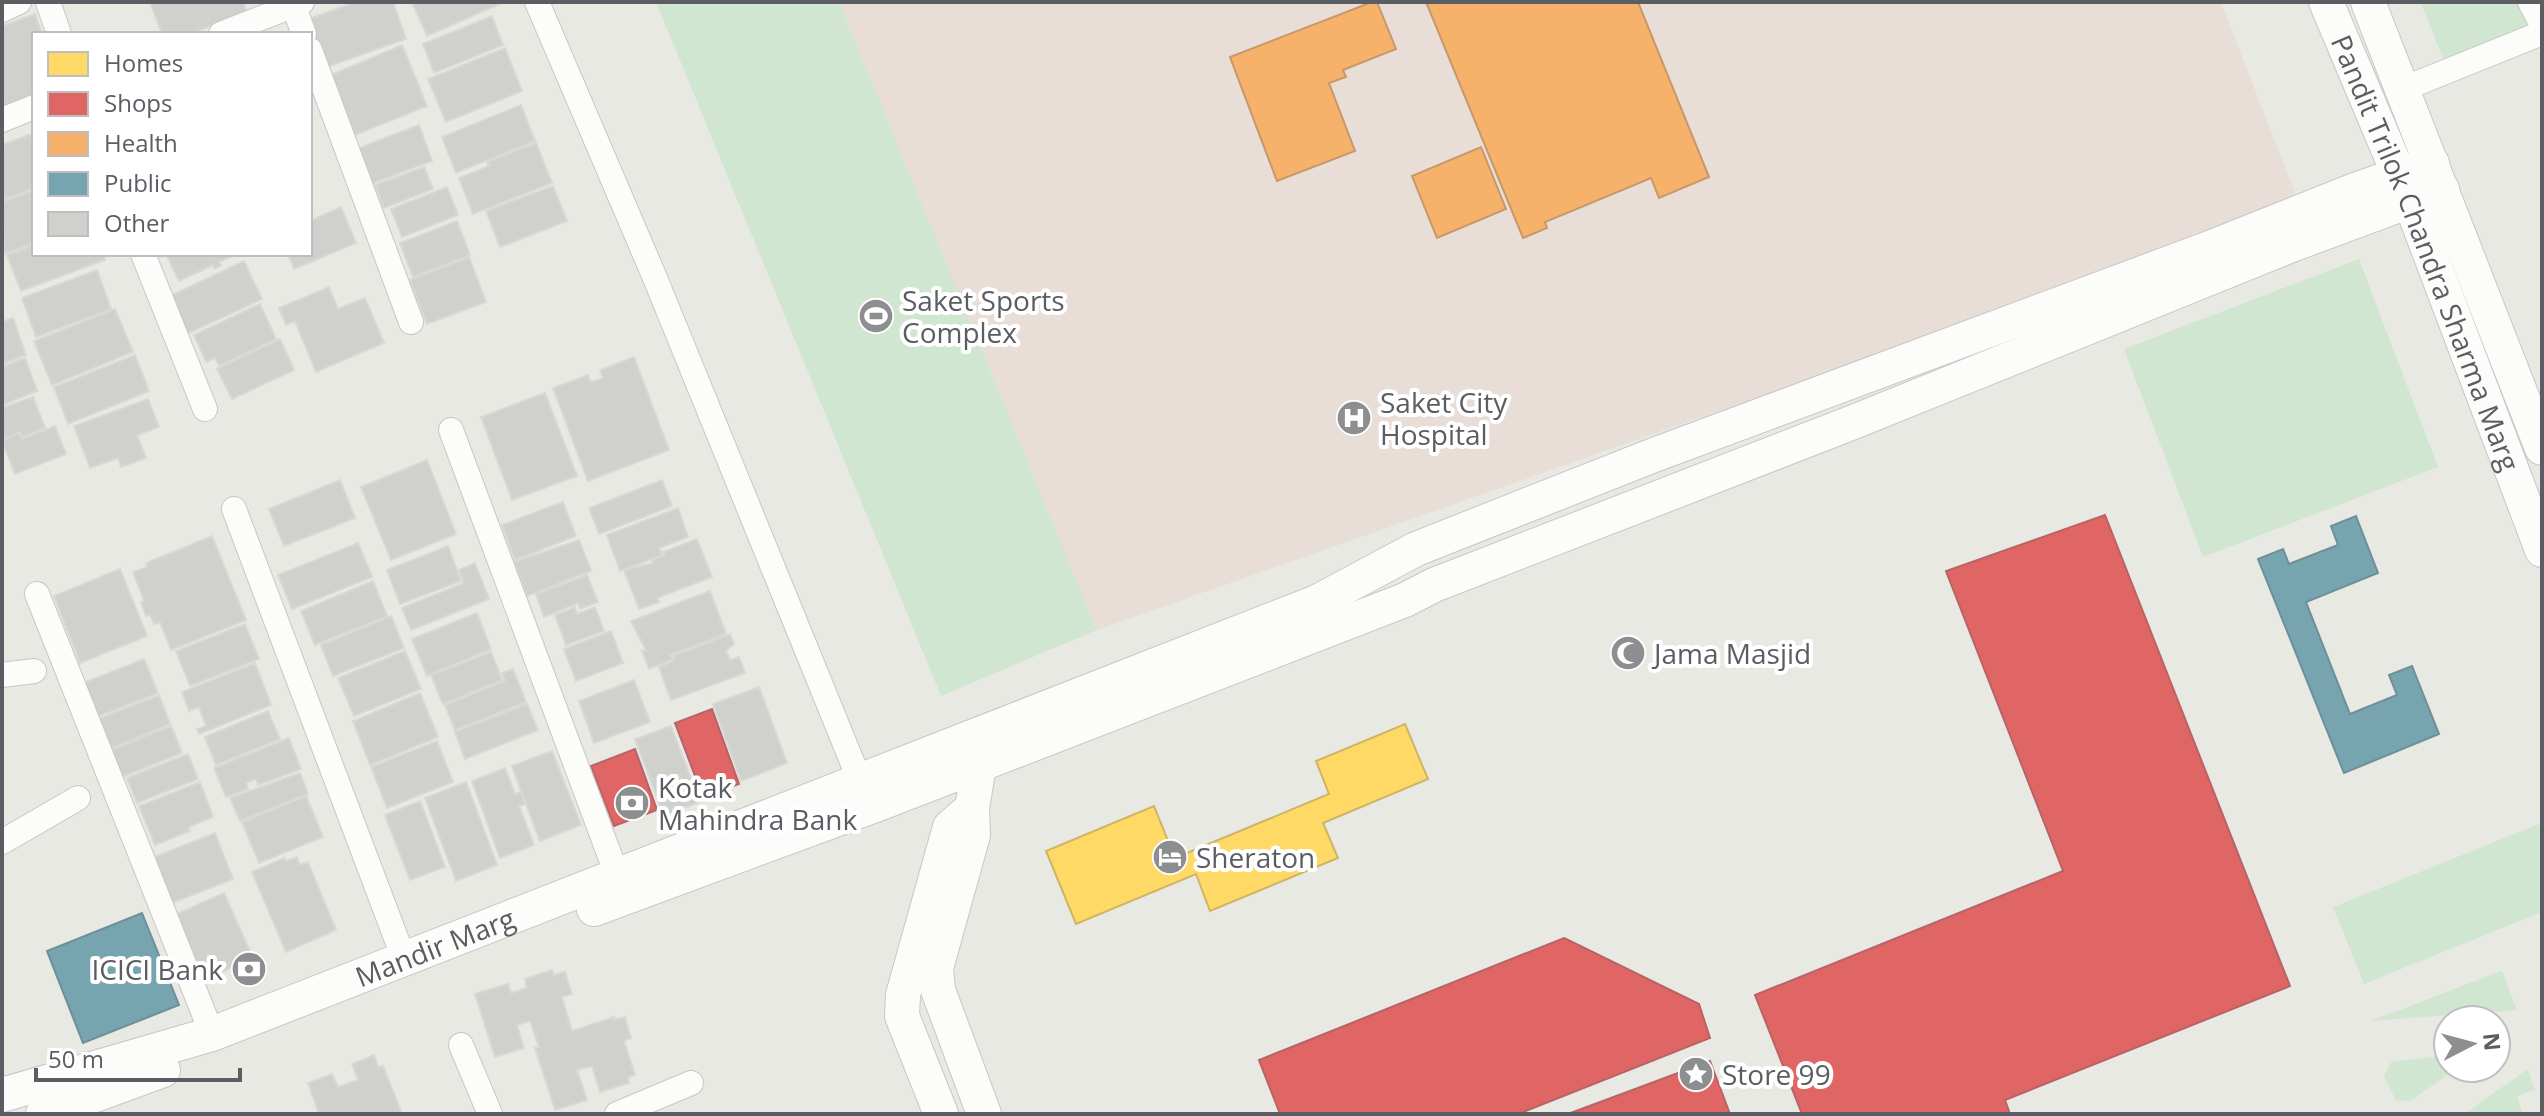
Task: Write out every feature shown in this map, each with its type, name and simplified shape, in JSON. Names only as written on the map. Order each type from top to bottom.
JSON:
[{"type":"main road","name":"Pandit Trilok Chandra Sharma Marg","points":[[2326,2],[2421,182],[2538,426]]},
{"type":"main road","name":"Pandit Trilok Chandra Sharma Marg","points":[[2368,2],[2403,89],[2421,182],[2542,550]]},
{"type":"main road","points":[[982,748],[1317,602],[1416,549],[1654,455],[2210,262],[2421,182]]},
{"type":"main road","points":[[865,794],[982,748],[1405,600],[1434,585],[1851,423],[2210,262]]},
{"type":"main road","points":[[1416,549],[1434,585]]},
{"type":"main road","points":[[982,748],[972,808],[973,835],[936,968],[938,990],[984,1114]]},
{"type":"main road","name":"Mandir Marg","points":[[2,1095],[212,1034],[617,875],[865,794]]},
{"type":"main road","name":"Mandir Marg","points":[[43,1114],[865,794]]},
{"type":"main road","points":[[941,1114],[902,1016],[903,995],[950,827],[972,808]]},
{"type":"street","points":[[2,10],[19,2]]},
{"type":"street","points":[[48,2],[58,32]]},
{"type":"street","points":[[537,2],[655,278],[865,794]]},
{"type":"street","points":[[2530,2],[2542,25]]},
{"type":"street","points":[[226,32],[296,3],[303,32]]},
{"type":"street","points":[[2403,89],[2542,33]]},
{"type":"street","points":[[312,55],[411,322]]},
{"type":"street","points":[[2,120],[32,108]]},
{"type":"street","points":[[144,256],[205,409]]},
{"type":"street","points":[[451,430],[617,875]]},
{"type":"street","points":[[234,509],[404,959]]},
{"type":"street","points":[[37,594],[212,1034]]},
{"type":"street","points":[[2,675],[34,671]]},
{"type":"street","points":[[2,842],[78,798]]},
{"type":"street","points":[[461,1045],[490,1114]]},
{"type":"street","points":[[617,1114],[691,1083]]},
{"type":"shaded area","name":"Saket City Hospital","points":[[839,2],[2221,2],[2300,206],[1097,630]]},
{"type":"green space","name":"Saket Sports Complex","points":[[656,2],[839,2],[1097,630],[941,696]]},
{"type":"green space","points":[[2421,2],[2518,2],[2530,26],[2444,62]]},
{"type":"green space","points":[[2359,259],[2438,467],[2203,557],[2124,349]]},
{"type":"green space","points":[[2539,824],[2542,832],[2542,912],[2364,984],[2333,907]]},
{"type":"green space","points":[[2501,971],[2517,1010],[2512,1010],[2512,1004],[2432,1004],[2432,1016],[2371,1021]]},
{"type":"green space","points":[[2432,1057],[2432,1084],[2435,1084],[2410,1101],[2396,1100],[2384,1077],[2391,1062]]},
{"type":"green space","points":[[2528,1069],[2535,1090],[2517,1096],[2523,1114],[2464,1114],[2507,1084],[2512,1084],[2512,1080]]},
{"type":"building: Homes","points":[[1405,724],[1428,779],[1323,823],[1338,858],[1210,911],[1196,874],[1076,924],[1046,851],[1154,806],[1175,858],[1329,794],[1316,761]]},
{"type":"building: Shops","points":[[2105,515],[2290,986],[2005,1100],[2010,1114],[1802,1114],[1755,995],[2063,871],[1946,571]]},
{"type":"building: Shops","points":[[712,709],[739,784],[703,797],[675,723]]},
{"type":"building: Shops","points":[[635,749],[657,810],[614,826],[591,766]]},
{"type":"building: Shops","points":[[1564,938],[1699,1004],[1710,1038],[1518,1114],[1280,1114],[1259,1060]]},
{"type":"building: Shops","points":[[1710,1061],[1730,1114],[1568,1114]]},
{"type":"building: Health","points":[[1377,2],[1396,49],[1343,70],[1346,77],[1329,83],[1355,151],[1277,181],[1230,57]]},
{"type":"building: Health","points":[[1426,2],[1638,2],[1709,177],[1659,198],[1651,178],[1545,222],[1547,228],[1523,238]]},
{"type":"building: Health","points":[[1481,147],[1506,209],[1437,238],[1412,176]]},
{"type":"building: Public","points":[[2356,516],[2378,573],[2306,602],[2350,714],[2397,695],[2389,675],[2412,666],[2439,734],[2344,773],[2258,559],[2283,549],[2289,564],[2338,545],[2331,526]]},
{"type":"building: Public","points":[[142,913],[179,1005],[83,1043],[47,951]]},
{"type":"building: Other","points":[[150,2],[243,2],[247,12],[195,32],[161,32]]},
{"type":"building: Other","points":[[356,2],[393,2],[406,39],[324,68],[306,20]]},
{"type":"building: Other","points":[[412,2],[504,2],[427,36]]},
{"type":"building: Other","points":[[35,14],[41,32],[32,32],[32,102],[2,113],[2,26]]},
{"type":"building: Other","points":[[492,16],[503,45],[434,73],[423,44]]},
{"type":"building: Other","points":[[402,45],[427,106],[355,135],[331,75]]},
{"type":"building: Other","points":[[505,48],[522,91],[446,122],[428,79]]},
{"type":"building: Other","points":[[521,105],[535,141],[456,173],[442,137]]},
{"type":"building: Other","points":[[419,125],[432,161],[368,185],[354,150]]},
{"type":"building: Other","points":[[32,134],[32,189],[2,200],[2,145]]},
{"type":"building: Other","points":[[536,143],[552,183],[473,214],[459,178],[489,166],[487,162]]},
{"type":"building: Other","points":[[424,167],[433,189],[384,208],[375,185]]},
{"type":"building: Other","points":[[553,186],[567,221],[500,247],[486,211]]},
{"type":"building: Other","points":[[447,187],[458,215],[402,237],[391,209]]},
{"type":"building: Other","points":[[32,191],[32,244],[4,254],[2,202]]},
{"type":"building: Other","points":[[341,207],[356,243],[294,269],[289,256],[312,256],[312,220]]},
{"type":"building: Other","points":[[457,221],[470,255],[413,277],[400,243]]},
{"type":"building: Other","points":[[32,246],[32,256],[104,256],[105,260],[21,291],[7,255]]},
{"type":"building: Other","points":[[167,256],[232,256],[219,262],[221,265],[214,269],[213,265],[179,281]]},
{"type":"building: Other","points":[[469,257],[486,302],[427,324],[410,280]]},
{"type":"building: Other","points":[[244,261],[262,299],[185,335],[168,297]]},
{"type":"building: Other","points":[[97,270],[111,309],[36,337],[22,298]]},
{"type":"building: Other","points":[[329,287],[338,309],[365,298],[384,343],[316,372],[295,321],[286,325],[279,308]]},
{"type":"building: Other","points":[[260,304],[276,339],[219,366],[215,358],[206,362],[194,335]]},
{"type":"building: Other","points":[[115,309],[133,352],[52,385],[34,341]]},
{"type":"building: Other","points":[[13,318],[26,355],[2,364],[2,322]]},
{"type":"building: Other","points":[[280,339],[294,370],[232,399],[217,369]]},
{"type":"building: Other","points":[[135,355],[149,391],[68,424],[54,387]]},
{"type":"building: Other","points":[[634,357],[669,450],[588,481],[553,388],[588,375],[591,382],[603,378],[600,370]]},
{"type":"building: Other","points":[[25,358],[37,391],[2,405],[2,367]]},
{"type":"building: Other","points":[[545,393],[577,476],[512,500],[481,417]]},
{"type":"building: Other","points":[[33,397],[45,428],[22,437],[20,432],[2,439],[2,408]]},
{"type":"building: Other","points":[[148,399],[159,427],[137,435],[146,458],[121,467],[118,458],[90,468],[74,426]]},
{"type":"building: Other","points":[[55,426],[66,454],[15,474],[2,440],[19,433],[22,439]]},
{"type":"building: Other","points":[[427,460],[456,534],[391,560],[361,487]]},
{"type":"building: Other","points":[[340,480],[355,518],[284,546],[269,509]]},
{"type":"building: Other","points":[[662,480],[672,506],[599,534],[589,508]]},
{"type":"building: Other","points":[[563,502],[576,536],[515,560],[502,525]]},
{"type":"building: Other","points":[[678,508],[688,537],[659,548],[662,555],[620,571],[607,535]]},
{"type":"building: Other","points":[[212,536],[246,620],[171,650],[160,622],[154,624],[150,615],[146,616],[133,572],[147,567],[146,563]]},
{"type":"building: Other","points":[[697,539],[712,577],[657,598],[659,602],[639,609],[624,570],[653,563],[652,560],[665,555],[663,552]]},
{"type":"building: Other","points":[[579,540],[591,571],[527,596],[514,562]]},
{"type":"building: Other","points":[[358,543],[372,577],[292,609],[278,575]]},
{"type":"building: Other","points":[[448,546],[461,581],[400,604],[387,570]]},
{"type":"building: Other","points":[[475,563],[489,599],[411,630],[402,608],[464,583],[459,570]]},
{"type":"building: Other","points":[[120,569],[147,636],[80,663],[54,596]]},
{"type":"building: Other","points":[[587,575],[598,602],[580,609],[578,603],[544,617],[536,594]]},
{"type":"building: Other","points":[[373,581],[387,616],[315,645],[301,611]]},
{"type":"building: Other","points":[[710,591],[726,634],[670,655],[672,660],[649,669],[642,651],[646,650],[631,621]]},
{"type":"building: Other","points":[[575,607],[577,614],[595,607],[604,631],[566,645],[555,615]]},
{"type":"building: Other","points":[[477,613],[491,649],[427,676],[412,639]]},
{"type":"building: Other","points":[[391,616],[404,648],[333,676],[321,645]]},
{"type":"building: Other","points":[[245,624],[259,659],[190,686],[176,651]]},
{"type":"building: Other","points":[[611,631],[623,663],[576,681],[564,649]]},
{"type":"building: Other","points":[[730,634],[734,644],[726,651],[730,660],[739,657],[745,673],[671,700],[659,667],[674,661],[673,656]]},
{"type":"building: Other","points":[[405,651],[421,689],[354,716],[338,678]]},
{"type":"building: Other","points":[[491,652],[502,680],[443,704],[431,675]]},
{"type":"building: Other","points":[[144,659],[158,693],[94,718],[81,684]]},
{"type":"building: Other","points":[[255,663],[271,705],[199,734],[197,729],[206,726],[199,707],[189,711],[182,692]]},
{"type":"building: Other","points":[[513,669],[526,702],[455,730],[445,705],[505,681],[502,673]]},
{"type":"building: Other","points":[[634,680],[650,722],[594,743],[579,701]]},
{"type":"building: Other","points":[[759,687],[787,763],[741,781],[713,704]]},
{"type":"building: Other","points":[[420,693],[438,737],[370,765],[353,721]]},
{"type":"building: Other","points":[[159,695],[170,724],[110,749],[98,719]]},
{"type":"building: Other","points":[[527,704],[538,730],[465,759],[455,732]]},
{"type":"building: Other","points":[[268,711],[280,739],[216,765],[205,737]]},
{"type":"building: Other","points":[[171,726],[182,753],[122,777],[111,750]]},
{"type":"building: Other","points":[[671,726],[700,802],[664,816],[635,739]]},
{"type":"building: Other","points":[[289,738],[301,769],[258,785],[256,779],[246,783],[248,789],[226,797],[214,768]]},
{"type":"building: Other","points":[[437,741],[453,782],[387,808],[371,767]]},
{"type":"building: Other","points":[[552,751],[581,825],[540,841],[512,766]]},
{"type":"building: Other","points":[[188,754],[198,779],[137,803],[127,778]]},
{"type":"building: Other","points":[[505,768],[515,794],[521,792],[525,804],[519,806],[534,845],[500,858],[472,781]]},
{"type":"building: Other","points":[[300,773],[308,794],[240,821],[230,798]]},
{"type":"building: Other","points":[[200,782],[213,817],[189,827],[190,831],[155,845],[139,806]]},
{"type":"building: Other","points":[[466,782],[497,865],[456,881],[425,798]]},
{"type":"building: Other","points":[[306,796],[323,837],[259,863],[242,822]]},
{"type":"building: Other","points":[[420,801],[445,867],[410,880],[385,815]]},
{"type":"building: Other","points":[[215,833],[233,879],[162,907],[144,861]]},
{"type":"building: Other","points":[[297,857],[300,865],[308,862],[336,930],[286,952],[252,872],[284,858],[286,861]]},
{"type":"building: Other","points":[[224,893],[253,958],[199,982],[170,917]]},
{"type":"building: Other","points":[[552,970],[553,975],[565,972],[572,994],[562,997],[572,1031],[614,1017],[614,1020],[625,1017],[631,1038],[624,1041],[635,1075],[628,1077],[629,1083],[600,1092],[592,1066],[577,1070],[587,1100],[555,1110],[535,1048],[539,1047],[530,1021],[517,1025],[524,1048],[495,1057],[475,994],[508,984],[511,993],[527,988],[525,979]]},
{"type":"building: Other","points":[[374,1055],[378,1067],[383,1066],[402,1114],[319,1114],[308,1083],[332,1074],[338,1087],[358,1080],[352,1064]]},
{"type":"place","name":"Saket Sports Complex","points":[[876,316]]},
{"type":"place","name":"Saket City Hospital","points":[[1354,418]]},
{"type":"place","name":"Jama Masjid","points":[[1628,653]]},
{"type":"place","name":"Kotak Mahindra Bank","points":[[632,803]]},
{"type":"place","name":"Sheraton","points":[[1170,857]]},
{"type":"place","name":"ICICI Bank","points":[[249,969]]},
{"type":"place","name":"Store 99","points":[[1696,1074]]}]
